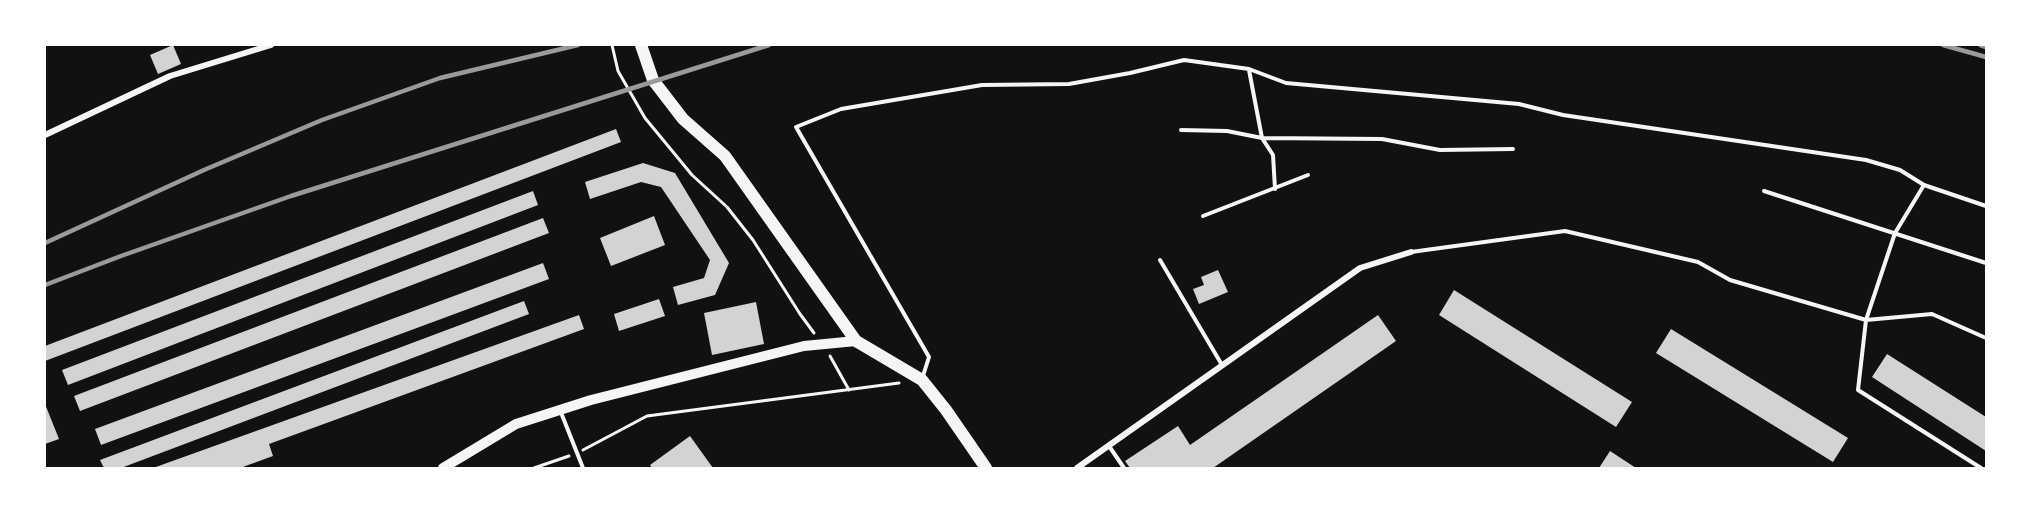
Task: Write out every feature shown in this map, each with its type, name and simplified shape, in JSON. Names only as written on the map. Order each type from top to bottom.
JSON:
[{"type":"main road","points":[[641,45],[653,80],[683,118],[725,156],[856,341],[922,380],[986,468]]},
{"type":"street","points":[[45,135],[170,76],[271,45]]},
{"type":"street","points":[[1077,468],[1360,268],[1411,252]]},
{"type":"street","points":[[443,468],[516,424],[591,400],[804,346],[856,341]]},
{"type":"lane","points":[[922,380],[929,357],[796,127],[841,109],[982,85],[1069,84],[1184,60],[1249,69],[1286,84],[1519,104],[1563,115],[1866,160],[1900,170],[1924,185],[1986,206]]},
{"type":"lane","points":[[1249,69],[1262,138],[1273,155],[1275,189]]},
{"type":"lane","points":[[1181,130],[1227,131],[1262,138],[1382,139],[1440,150],[1513,149]]},
{"type":"lane","points":[[1203,216],[1308,175]]},
{"type":"lane","points":[[1924,185],[1895,233],[1866,320],[1858,390],[1981,468]]},
{"type":"lane","points":[[1764,191],[1986,264]]},
{"type":"lane","points":[[1411,252],[1565,231],[1698,262],[1730,280],[1866,320],[1932,314],[1986,338]]},
{"type":"lane","points":[[1160,260],[1222,366]]},
{"type":"lane","points":[[560,410],[583,468]]},
{"type":"lane","points":[[1109,446],[1124,468]]},
{"type":"path","points":[[612,45],[618,71],[645,118],[692,175],[727,207],[753,240],[800,314],[823,344],[849,390]]},
{"type":"path","points":[[534,468],[577,453],[647,416],[922,380]]},
{"type":"building","points":[[173,45],[181,64],[158,74],[150,55]]},
{"type":"building","points":[[616,129],[621,142],[45,361],[45,346]]},
{"type":"building","points":[[643,163],[675,173],[729,263],[715,295],[678,305],[673,287],[704,278],[710,260],[661,187],[641,182],[590,199],[585,182]]},
{"type":"building","points":[[533,191],[538,205],[68,385],[62,370]]},
{"type":"building","points":[[654,216],[665,245],[611,266],[600,238]]},
{"type":"building","points":[[543,218],[549,233],[80,411],[74,396]]},
{"type":"building","points":[[543,263],[549,279],[101,445],[95,429]]},
{"type":"building","points":[[1218,270],[1228,292],[1199,304],[1193,289],[1204,285],[1201,277]]},
{"type":"building","points":[[1454,290],[1632,402],[1616,427],[1439,315]]},
{"type":"building","points":[[659,299],[665,316],[619,331],[614,314]]},
{"type":"building","points":[[524,301],[529,314],[121,468],[104,468],[100,460]]},
{"type":"building","points":[[756,302],[764,344],[712,355],[704,313]]},
{"type":"building","points":[[579,315],[584,329],[269,444],[273,456],[240,468],[153,468]]},
{"type":"building","points":[[1378,315],[1396,341],[1213,468],[1130,468],[1125,461],[1178,426],[1190,445]]},
{"type":"building","points":[[1671,329],[1848,438],[1833,462],[1656,353]]},
{"type":"building","points":[[1887,354],[1986,417],[1986,451],[1872,377]]},
{"type":"building","points":[[45,404],[59,439],[45,444]]},
{"type":"building","points":[[690,436],[713,468],[652,468],[650,465]]},
{"type":"building","points":[[1610,451],[1636,468],[1599,468]]},
{"type":"railway","points":[[45,243],[204,170],[322,120],[440,78],[578,45]]},
{"type":"railway","points":[[45,285],[291,196],[769,45]]},
{"type":"railway","points":[[1943,45],[1986,57]]},
{"type":"railway","points":[[1980,45],[1986,47]]}]
